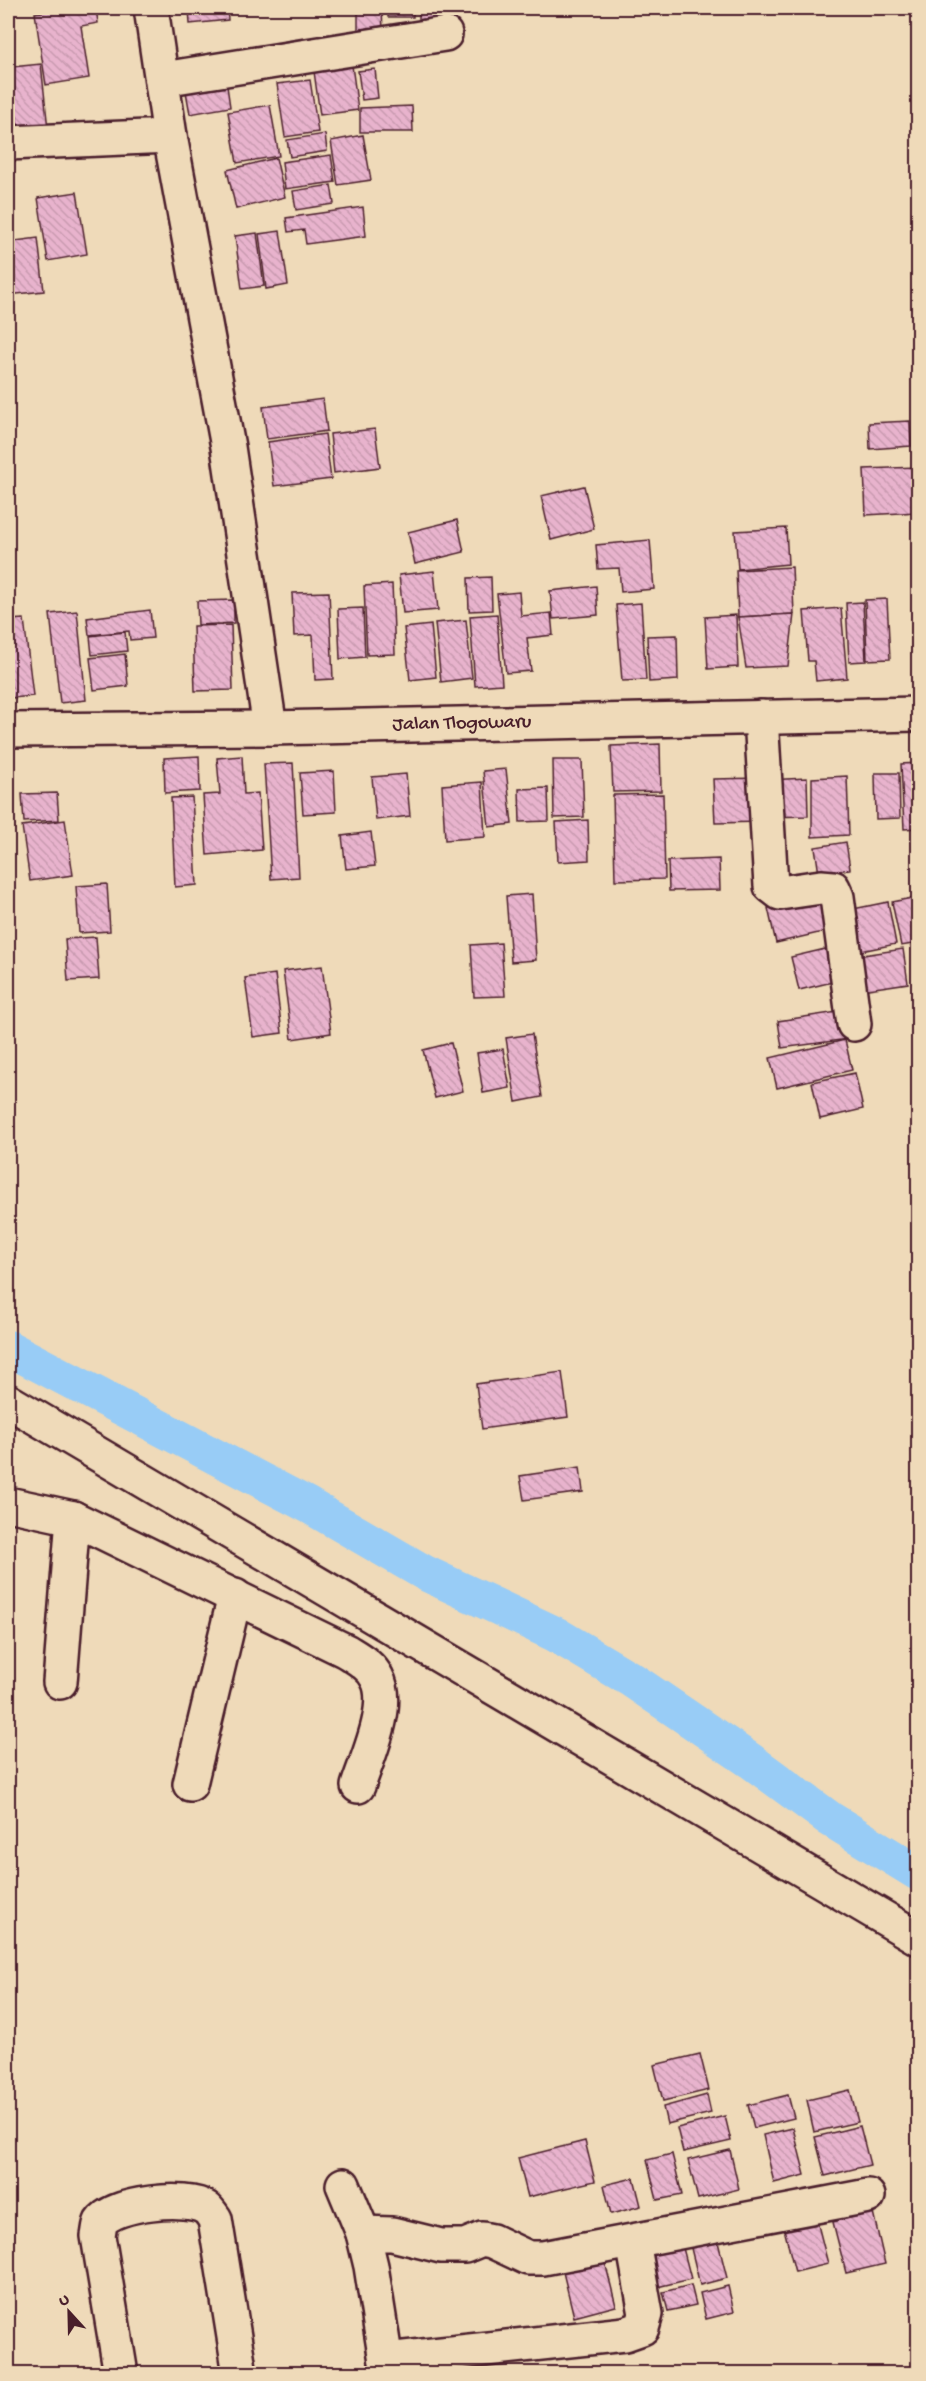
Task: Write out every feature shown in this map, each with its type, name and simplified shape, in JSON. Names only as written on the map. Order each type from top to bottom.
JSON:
[{"type":"street","points":[[151,8],[170,136],[230,458],[270,728]]},
{"type":"street","points":[[163,79],[445,34]]},
{"type":"street","points":[[8,143],[170,136]]},
{"type":"street","name":"Jalan Tlogowaru","points":[[8,730],[270,728],[918,714]]},
{"type":"street","points":[[761,717],[771,885],[780,893],[821,887],[833,888],[837,897],[854,1024]]},
{"type":"street","points":[[8,1401],[918,1938]]},
{"type":"street","points":[[8,1504],[73,1518],[346,1651],[369,1666],[378,1678],[381,1693],[379,1722],[358,1786]]},
{"type":"street","points":[[60,1682],[73,1518]]},
{"type":"street","points":[[189,1784],[235,1596]]},
{"type":"street","points":[[343,2185],[363,2233],[371,2266],[387,2366],[625,2334],[642,2328],[646,2314],[633,2242]]},
{"type":"street","points":[[363,2233],[392,2234],[441,2246],[465,2246],[482,2239],[492,2241],[528,2258],[543,2258],[868,2196]]},
{"type":"street","points":[[122,2373],[98,2236],[101,2223],[110,2214],[120,2209],[168,2201],[196,2204],[207,2208],[215,2219],[240,2373]]},
{"type":"building","points":[[71,8],[96,8],[98,23],[81,26],[89,78],[46,85],[35,13]]},
{"type":"building","points":[[189,8],[227,8],[228,20],[190,24]]},
{"type":"building","points":[[329,8],[356,8],[356,10],[329,11]]},
{"type":"building","points":[[358,8],[382,8],[383,32],[358,32]]},
{"type":"building","points":[[388,8],[413,8],[413,17],[388,17]]},
{"type":"building","points":[[419,8],[455,8],[455,28],[419,29]]},
{"type":"building","points":[[351,58],[358,110],[320,115],[313,64]]},
{"type":"building","points":[[41,64],[48,129],[18,133],[12,67]]},
{"type":"building","points":[[375,69],[378,98],[362,100],[358,71]]},
{"type":"building","points":[[226,79],[230,107],[190,114],[185,86]]},
{"type":"building","points":[[310,80],[318,132],[285,137],[277,84]]},
{"type":"building","points":[[270,105],[279,156],[237,163],[228,112]]},
{"type":"building","points":[[412,106],[413,132],[360,132],[360,108]]},
{"type":"building","points":[[325,134],[327,151],[290,157],[287,140]]},
{"type":"building","points":[[363,135],[371,180],[338,185],[331,141]]},
{"type":"building","points":[[331,155],[335,182],[285,189],[282,162]]},
{"type":"building","points":[[276,158],[285,197],[236,209],[227,170]]},
{"type":"building","points":[[331,185],[334,204],[296,210],[293,191]]},
{"type":"building","points":[[77,192],[87,254],[48,261],[38,198]]},
{"type":"building","points":[[363,207],[366,236],[306,244],[304,230],[288,232],[286,218]]},
{"type":"building","points":[[280,231],[288,285],[266,289],[259,234]]},
{"type":"building","points":[[257,233],[264,286],[242,289],[235,236]]},
{"type":"building","points":[[38,238],[44,291],[8,295],[8,242]]},
{"type":"building","points":[[323,399],[327,431],[267,439],[263,407]]},
{"type":"building","points":[[910,421],[911,446],[870,449],[869,423]]},
{"type":"building","points":[[375,429],[380,467],[334,473],[330,434]]},
{"type":"building","points":[[325,434],[331,479],[274,486],[268,442]]},
{"type":"building","points":[[918,467],[918,512],[866,515],[864,469]]},
{"type":"building","points":[[584,486],[594,529],[551,540],[541,496]]},
{"type":"building","points":[[457,520],[464,552],[415,564],[408,532]]},
{"type":"building","points":[[786,528],[788,564],[738,569],[735,531]]},
{"type":"building","points":[[650,540],[654,589],[621,592],[619,568],[598,569],[596,545]]},
{"type":"building","points":[[792,567],[794,614],[738,617],[736,570]]},
{"type":"building","points":[[434,571],[438,610],[403,613],[399,575]]},
{"type":"building","points":[[491,577],[492,610],[469,611],[468,578]]},
{"type":"building","points":[[392,584],[395,654],[367,655],[364,586]]},
{"type":"building","points":[[596,586],[598,615],[553,619],[550,591]]},
{"type":"building","points":[[329,592],[333,679],[315,680],[313,635],[294,636],[292,593]]},
{"type":"building","points":[[519,592],[521,616],[551,613],[553,635],[527,638],[531,671],[506,673],[497,594]]},
{"type":"building","points":[[887,599],[890,659],[867,660],[865,600]]},
{"type":"building","points":[[234,600],[234,623],[198,625],[197,601]]},
{"type":"building","points":[[863,602],[866,661],[849,662],[846,603]]},
{"type":"building","points":[[641,603],[646,680],[622,681],[616,605]]},
{"type":"building","points":[[363,608],[365,657],[340,659],[338,609]]},
{"type":"building","points":[[841,608],[847,678],[816,681],[814,661],[808,661],[804,611]]},
{"type":"building","points":[[150,610],[153,638],[130,640],[129,631],[89,635],[87,618]]},
{"type":"building","points":[[77,611],[86,700],[60,703],[50,614]]},
{"type":"building","points":[[497,614],[502,684],[475,686],[470,616]]},
{"type":"building","points":[[794,614],[788,666],[746,668],[738,617]]},
{"type":"building","points":[[736,615],[738,667],[708,669],[705,617]]},
{"type":"building","points":[[24,619],[33,696],[12,698],[8,620]]},
{"type":"building","points":[[466,620],[472,678],[441,682],[435,623]]},
{"type":"building","points":[[231,625],[233,690],[195,691],[193,626]]},
{"type":"building","points":[[431,625],[436,677],[410,680],[404,628]]},
{"type":"building","points":[[125,632],[127,651],[92,655],[90,636]]},
{"type":"building","points":[[677,635],[678,680],[649,682],[647,636]]},
{"type":"building","points":[[125,654],[128,686],[94,690],[90,658]]},
{"type":"building","points":[[660,744],[661,791],[613,792],[611,746]]},
{"type":"building","points":[[199,756],[200,791],[165,793],[164,758]]},
{"type":"building","points":[[242,756],[244,794],[258,793],[262,850],[207,855],[203,795],[220,794],[217,758]]},
{"type":"building","points":[[553,760],[582,760],[584,817],[554,818]]},
{"type":"building","points":[[293,763],[299,877],[271,879],[264,764]]},
{"type":"building","points":[[918,763],[918,828],[904,829],[901,764]]},
{"type":"building","points":[[506,769],[512,824],[489,827],[483,771]]},
{"type":"building","points":[[334,771],[336,812],[303,814],[300,773]]},
{"type":"building","points":[[875,773],[899,773],[900,818],[876,819]]},
{"type":"building","points":[[406,774],[410,816],[376,820],[372,777]]},
{"type":"building","points":[[847,776],[849,835],[812,837],[812,778]]},
{"type":"building","points":[[760,778],[761,822],[715,823],[713,779]]},
{"type":"building","points":[[807,778],[808,816],[768,817],[766,780]]},
{"type":"building","points":[[482,782],[485,837],[445,840],[442,785]]},
{"type":"building","points":[[548,788],[549,821],[520,822],[519,789]]},
{"type":"building","points":[[57,793],[59,820],[24,822],[22,794]]},
{"type":"building","points":[[663,794],[665,879],[615,880],[613,795]]},
{"type":"building","points":[[192,797],[197,885],[175,887],[171,798]]},
{"type":"building","points":[[65,820],[73,875],[30,881],[22,826]]},
{"type":"building","points":[[588,820],[589,860],[558,862],[556,822]]},
{"type":"building","points":[[371,832],[375,866],[346,869],[342,836]]},
{"type":"building","points":[[846,842],[850,869],[819,874],[815,847]]},
{"type":"building","points":[[719,859],[720,890],[669,891],[668,861]]},
{"type":"building","points":[[107,884],[110,931],[79,933],[76,886]]},
{"type":"building","points":[[532,894],[536,960],[511,962],[506,896]]},
{"type":"building","points":[[824,895],[831,930],[776,943],[768,908]]},
{"type":"building","points":[[917,897],[918,943],[901,946],[892,902]]},
{"type":"building","points":[[888,902],[896,944],[856,952],[848,910]]},
{"type":"building","points":[[96,937],[99,979],[68,981],[65,939]]},
{"type":"building","points":[[501,943],[505,996],[474,997],[471,945]]},
{"type":"building","points":[[838,946],[845,979],[799,990],[791,957]]},
{"type":"building","points":[[903,949],[908,983],[862,990],[857,956]]},
{"type":"building","points":[[322,966],[331,1033],[292,1039],[283,971]]},
{"type":"building","points":[[275,974],[282,1033],[253,1037],[245,978]]},
{"type":"building","points":[[844,1011],[848,1039],[782,1048],[778,1021]]},
{"type":"building","points":[[532,1034],[542,1097],[516,1102],[506,1038]]},
{"type":"building","points":[[845,1040],[852,1070],[777,1088],[770,1058]]},
{"type":"building","points":[[451,1043],[463,1091],[435,1098],[423,1050]]},
{"type":"building","points":[[503,1049],[510,1088],[483,1093],[477,1053]]},
{"type":"building","points":[[855,1073],[863,1109],[820,1119],[812,1082]]},
{"type":"building","points":[[562,1372],[568,1417],[482,1429],[476,1384]]},
{"type":"building","points":[[580,1467],[583,1492],[524,1500],[520,1476]]},
{"type":"building","points":[[700,2054],[709,2090],[663,2101],[654,2065]]},
{"type":"building","points":[[850,2090],[858,2122],[814,2132],[807,2100]]},
{"type":"building","points":[[707,2095],[711,2113],[667,2124],[663,2107]]},
{"type":"building","points":[[788,2095],[794,2118],[754,2128],[748,2105]]},
{"type":"building","points":[[725,2116],[731,2141],[683,2152],[677,2128]]},
{"type":"building","points":[[860,2126],[870,2165],[825,2176],[815,2137]]},
{"type":"building","points":[[793,2128],[805,2175],[774,2183],[763,2135]]},
{"type":"building","points":[[585,2141],[595,2181],[528,2197],[518,2158]]},
{"type":"building","points":[[730,2150],[739,2189],[698,2199],[688,2160]]},
{"type":"building","points":[[672,2154],[682,2195],[657,2200],[647,2160]]},
{"type":"building","points":[[634,2178],[641,2206],[611,2214],[604,2185]]},
{"type":"building","points":[[873,2212],[885,2264],[846,2273],[833,2222]]},
{"type":"building","points":[[815,2213],[828,2264],[795,2272],[782,2221]]},
{"type":"building","points":[[717,2238],[727,2278],[700,2285],[690,2244]]},
{"type":"building","points":[[682,2244],[691,2279],[657,2287],[649,2253]]},
{"type":"building","points":[[605,2262],[616,2306],[574,2317],[563,2272]]},
{"type":"building","points":[[691,2285],[696,2305],[668,2311],[663,2292]]},
{"type":"building","points":[[728,2286],[734,2312],[706,2319],[700,2293]]},
{"type":"waterway","points":[[8,1348],[308,1505],[425,1573],[555,1634],[632,1680],[751,1761],[830,1819],[918,1873]]}]
